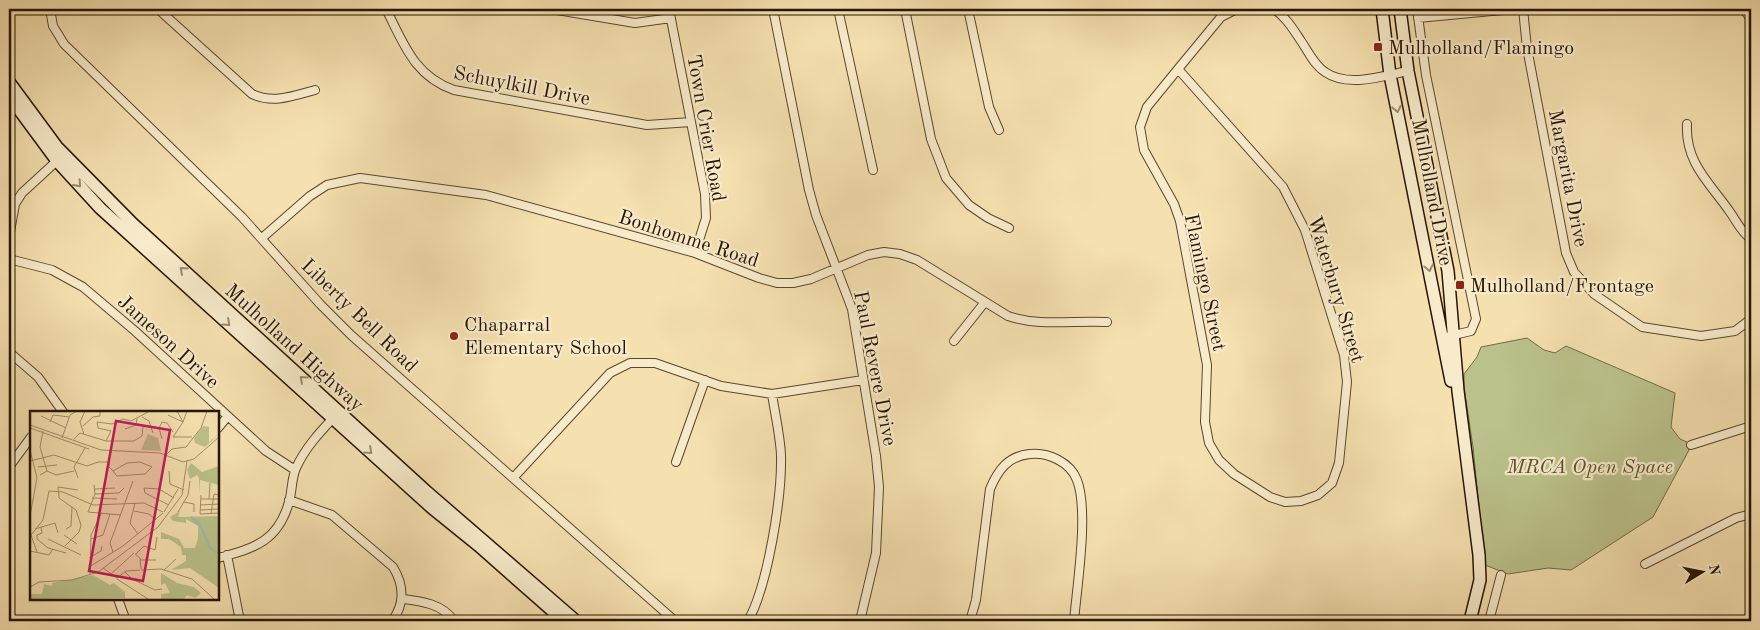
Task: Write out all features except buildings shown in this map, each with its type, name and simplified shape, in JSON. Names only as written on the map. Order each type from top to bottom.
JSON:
[{"type":"main road","name":"Mulholland Drive","points":[[1382,9],[1390,74],[1449,336]]},
{"type":"main road","name":"Mulholland Drive","points":[[1400,9],[1408,71],[1445,255],[1449,336],[1480,567],[1478,593],[1470,621]]},
{"type":"main road","name":"Mulholland Highway","points":[[9,82],[60,157]]},
{"type":"main road","name":"Mulholland Highway","points":[[9,96],[60,157],[336,415],[432,508],[479,546],[564,621]]},
{"type":"main road","name":"Mulholland Highway","points":[[336,415],[576,621]]},
{"type":"street","name":"Liberty Bell Road","points":[[50,9],[53,26],[64,44],[262,238],[320,304],[351,335],[675,621]]},
{"type":"street","points":[[158,9],[252,94],[263,99],[276,100],[315,90]]},
{"type":"street","name":"Schuylkill Drive","points":[[386,9],[412,59],[425,74],[439,84],[454,90],[646,125],[691,122]]},
{"type":"street","points":[[551,9],[635,23],[671,18]]},
{"type":"street","name":"Town Crier Road","points":[[669,9],[707,206],[706,218],[695,253]]},
{"type":"street","name":"Paul Revere Drive","points":[[772,9],[809,190],[816,215],[852,309],[876,456],[879,503],[876,553],[860,621]]},
{"type":"street","points":[[838,9],[873,170]]},
{"type":"street","points":[[905,9],[931,139],[946,178],[969,205],[988,218],[1009,228]]},
{"type":"street","points":[[968,9],[989,107],[999,130]]},
{"type":"street","name":"Flamingo Street","points":[[1237,9],[1221,17],[1178,69],[1147,107],[1140,127],[1144,150],[1174,204],[1180,221],[1207,364],[1205,422],[1208,443],[1219,460],[1234,474],[1270,497],[1285,502],[1301,501],[1318,495]]},
{"type":"street","points":[[1274,9],[1288,21],[1316,64],[1325,72],[1348,80],[1408,71]]},
{"type":"street","points":[[1417,9],[1426,74],[1476,320],[1471,331],[1449,336]]},
{"type":"street","points":[[1418,18],[1513,9]]},
{"type":"street","name":"Margarita Drive","points":[[1522,9],[1527,48],[1566,254],[1574,272],[1594,294],[1642,327],[1701,336],[1735,331],[1751,319]]},
{"type":"street","points":[[1743,9],[1751,19]]},
{"type":"street","name":"Waterbury Street","points":[[1178,69],[1283,187],[1305,230],[1344,355],[1347,382],[1339,463],[1332,483],[1318,495]]},
{"type":"street","points":[[1687,124],[1687,143],[1705,181],[1731,213],[1744,233],[1751,239]]},
{"type":"street","points":[[9,237],[12,203],[60,157]]},
{"type":"street","name":"Bonhomme Road","points":[[262,238],[310,196],[327,185],[360,178],[486,195],[695,253],[777,283],[793,283],[811,279],[868,255],[884,252],[900,254],[917,260],[1008,316],[1024,321],[1041,323],[1107,322]]},
{"type":"street","name":"Jameson Drive","points":[[9,258],[52,270],[83,287],[135,331],[266,451],[295,470]]},
{"type":"street","points":[[954,341],[984,302]]},
{"type":"street","points":[[9,352],[38,377],[61,411]]},
{"type":"street","points":[[514,477],[610,373],[630,363],[655,363],[721,386],[772,394],[863,380]]},
{"type":"street","points":[[676,462],[704,380]]},
{"type":"street","points":[[748,621],[767,562],[780,485],[781,455],[772,394]]},
{"type":"street","points":[[219,558],[254,548],[265,541],[279,527],[289,500],[295,470],[306,449],[336,415]]},
{"type":"street","points":[[219,427],[228,416]]},
{"type":"street","points":[[1691,445],[1751,426]]},
{"type":"street","points":[[9,467],[30,438]]},
{"type":"street","points":[[970,621],[976,600],[990,489],[996,473],[1014,458],[1040,453],[1066,465],[1077,478],[1081,494],[1082,517],[1074,621]]},
{"type":"street","points":[[289,500],[332,515],[393,567],[398,576],[403,599],[398,614],[392,621]]},
{"type":"street","points":[[1645,564],[1736,518],[1751,514]]},
{"type":"street","points":[[228,555],[240,621]]},
{"type":"street","points":[[1489,621],[1501,575]]},
{"type":"street","points":[[403,599],[421,601],[436,607],[449,614],[454,621]]},
{"type":"street","points":[[118,600],[124,611]]},
{"type":"street","points":[[123,600],[126,621]]},
{"type":"green space","name":"MRCA Open Space","points":[[1527,338],[1544,350],[1555,353],[1566,346],[1675,393],[1671,427],[1680,439],[1687,442],[1689,450],[1653,517],[1571,570],[1548,568],[1508,574],[1485,565],[1464,374],[1477,357],[1481,347]]},
{"type":"place","name":"Mulholland/Flamingo","points":[[1378,47]]},
{"type":"place","name":"Mulholland/Frontage","points":[[1460,285]]},
{"type":"place","name":"Chaparral Elementary School","points":[[454,336]]}]
